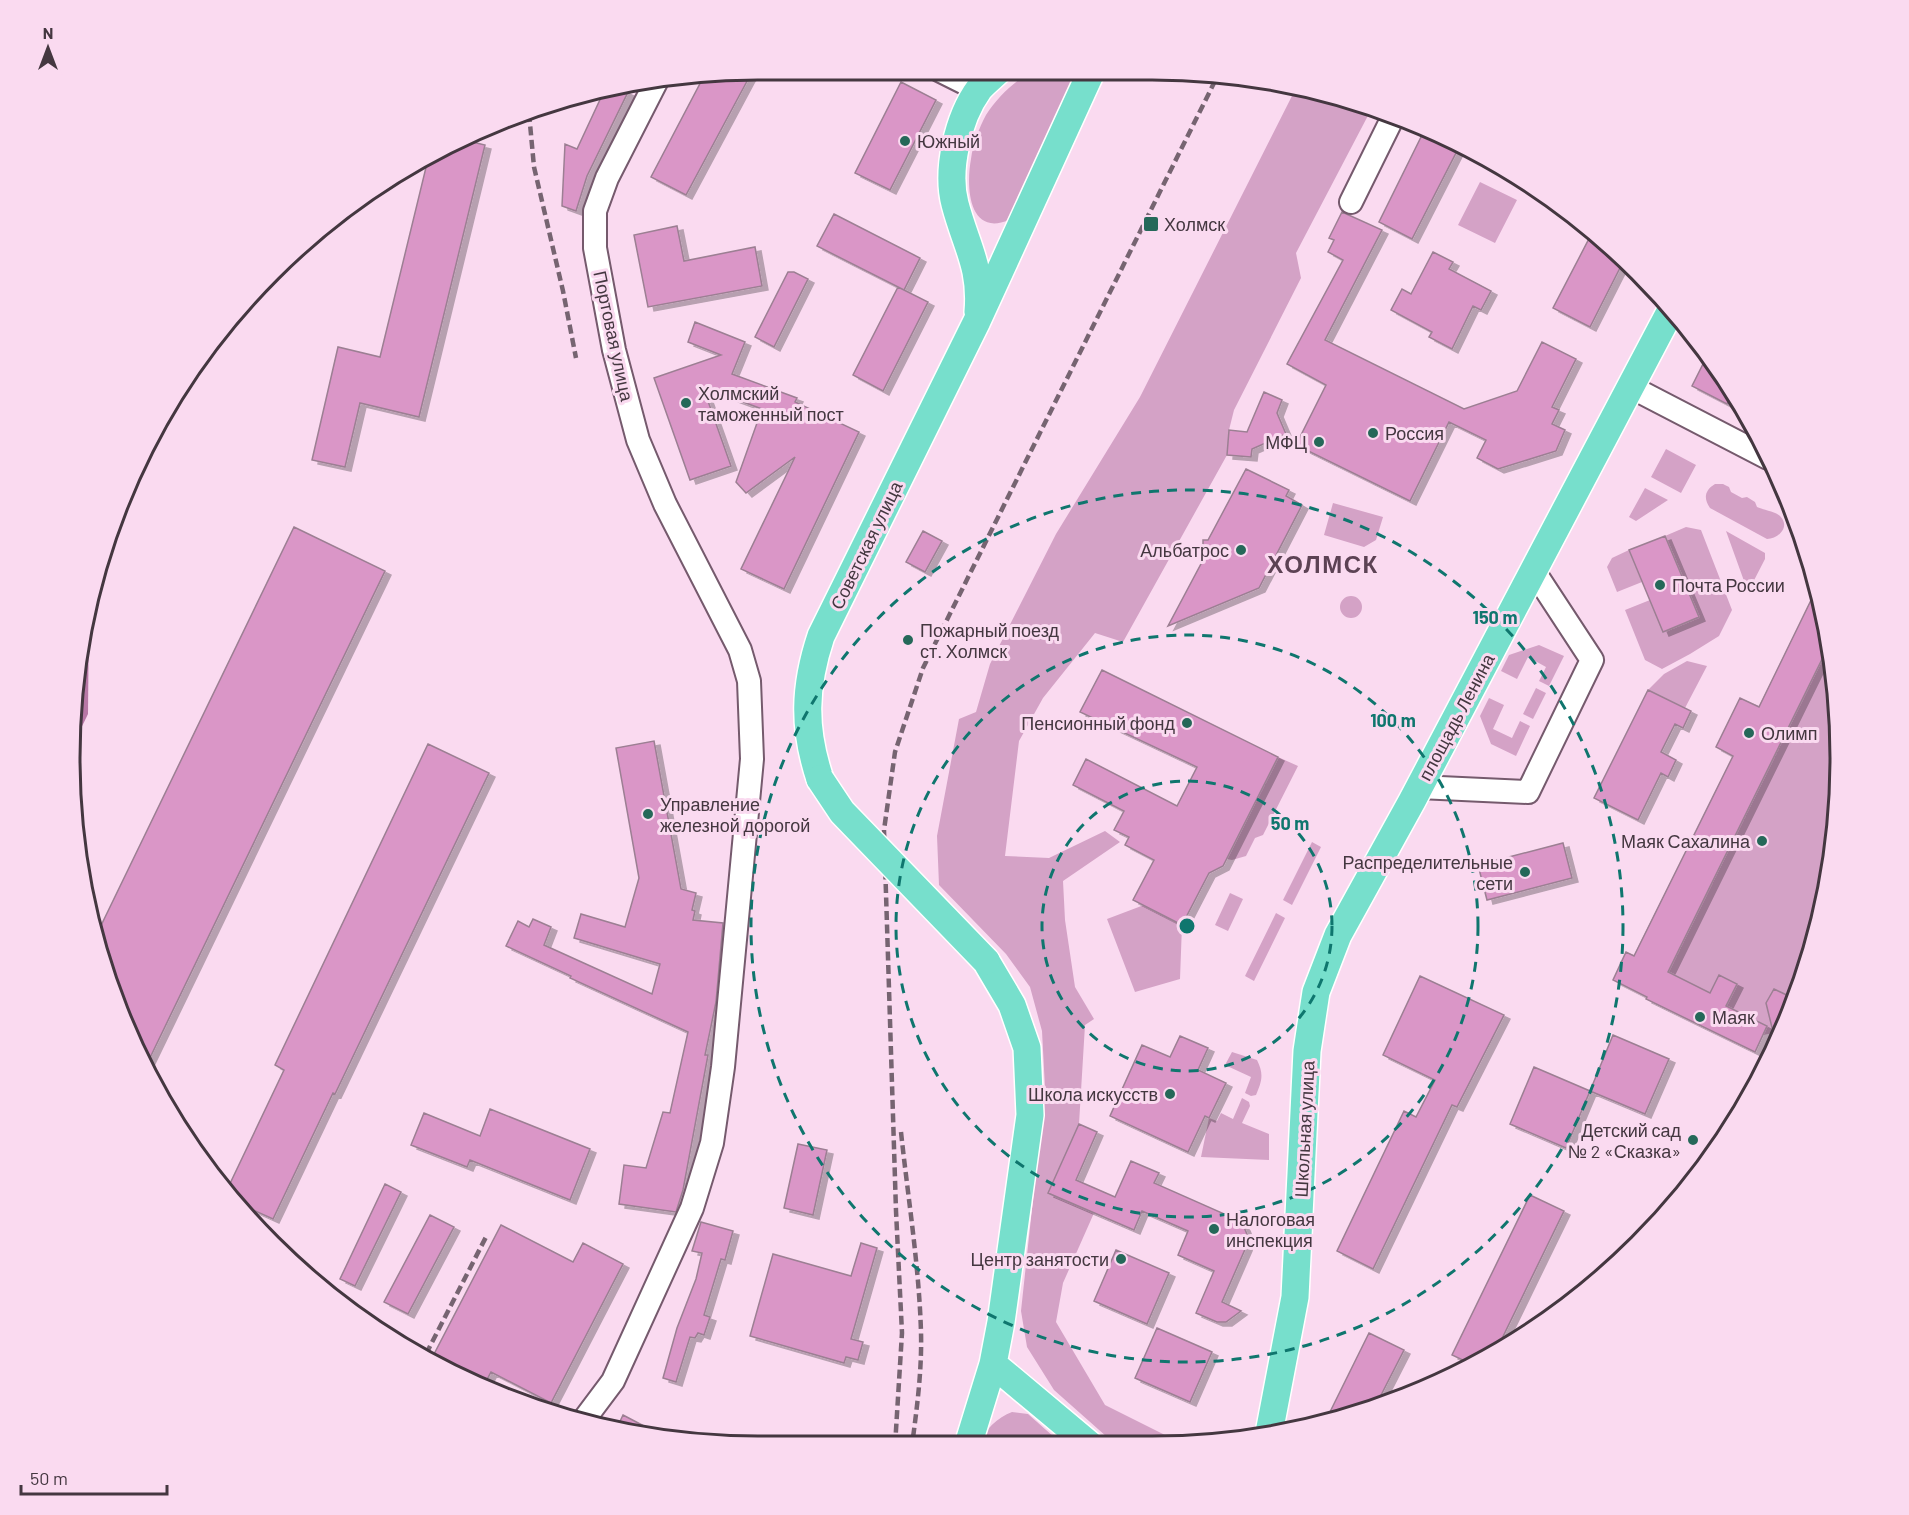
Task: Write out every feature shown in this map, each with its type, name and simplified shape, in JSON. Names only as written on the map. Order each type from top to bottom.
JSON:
[{"type":"main road","name":"Советская улица","points":[[977,321],[980,291],[978,273],[955,202],[952,170],[958,132],[979,90],[989,80]]},
{"type":"main road","name":"Советская улица","points":[[971,1436],[993,1364],[1003,1310],[1030,1115],[1027,1048],[1012,1005],[986,961],[842,812],[820,780],[812,757],[807,722],[807,693],[812,662],[821,636],[977,321],[1086,80]]},
{"type":"main road","points":[[964,230],[982,241],[1003,243],[1017,236]]},
{"type":"main road","name":"площадь Ленина","points":[[1338,935],[1419,787],[1667,318]]},
{"type":"main road","name":"Школьная улица","points":[[1271,1424],[1296,1297],[1307,1051],[1317,992],[1338,935]]},
{"type":"main road","points":[[993,1364],[1079,1436]]},
{"type":"street","points":[[959,80],[979,90]]},
{"type":"street","name":"Портовая улица","points":[[589,1414],[613,1382],[692,1208],[714,1132],[723,1067],[752,759],[749,681],[740,650],[665,504],[638,440],[614,350],[595,248],[595,211],[607,178],[653,88]]},
{"type":"street","points":[[1351,202],[1390,123]]},
{"type":"street","points":[[1635,379],[1756,451]]},
{"type":"street","points":[[1419,787],[1528,792],[1592,660],[1533,570]]},
{"type":"shaded area","points":[[1020,80],[1072,80],[1073,83],[1009,220],[995,223],[985,221],[973,206],[969,182],[972,153],[986,115]]},
{"type":"shaded area","points":[[1292,95],[1368,115],[1296,253],[1301,278],[1234,410],[1229,430],[1227,455],[1123,642],[1095,633],[1043,698],[1019,741],[1005,856],[1049,858],[1105,831],[1120,842],[1063,881],[1065,920],[1075,987],[1094,1019],[1085,1025],[1079,1124],[1048,1193],[1094,1213],[1063,1283],[1056,1322],[1105,1405],[1166,1435],[1106,1436],[1054,1390],[1027,1347],[1021,1311],[1045,1088],[1042,1031],[1030,987],[1006,954],[939,885],[937,836],[959,719],[976,712],[990,664],[1056,534],[1140,397]]},
{"type":"shaded area","points":[[1480,182],[1517,200],[1495,243],[1458,225]]},
{"type":"shaded area","points":[[1666,449],[1696,465],[1681,493],[1651,477]]},
{"type":"shaded area","points":[[1715,484],[1723,484],[1729,487],[1731,492],[1755,502],[1757,507],[1780,516],[1784,524],[1782,532],[1767,539],[1710,508],[1706,501],[1706,494]]},
{"type":"shaded area","points":[[1645,488],[1668,500],[1636,521],[1629,517]]},
{"type":"shaded area","points":[[1333,503],[1383,517],[1376,540],[1364,547],[1324,535]]},
{"type":"shaded area","points":[[1686,527],[1701,530],[1732,610],[1719,636],[1662,669],[1645,660],[1625,610],[1650,600],[1663,632],[1699,617],[1665,536]]},
{"type":"shaded area","points":[[1726,531],[1765,553],[1765,559],[1748,592]]},
{"type":"shaded area","points":[[1629,550],[1642,582],[1617,592],[1607,567],[1612,558]]},
{"type":"shaded area","points":[[1351,596],[1361,603],[1362,607],[1355,617],[1351,618],[1341,611],[1340,607],[1347,597]]},
{"type":"shaded area","name":"Маяк Сахалина","points":[[1810,601],[1824,669],[1828,713],[1830,758],[1824,846],[1806,933],[1794,975],[1771,1033],[1763,1035],[1755,1052],[1646,999],[1646,996],[1613,980],[1626,952],[1634,955],[1733,756],[1716,747],[1740,698],[1759,706]]},
{"type":"shaded area","points":[[1539,645],[1564,656],[1549,686],[1539,681],[1546,667],[1528,657],[1517,679],[1501,671],[1509,655]]},
{"type":"shaded area","points":[[89,649],[88,714],[81,729]]},
{"type":"shaded area","points":[[1687,661],[1707,666],[1685,708],[1648,690],[1664,674]]},
{"type":"shaded area","points":[[1536,688],[1546,693],[1533,719],[1523,714]]},
{"type":"shaded area","points":[[1489,698],[1504,705],[1493,729],[1512,738],[1520,721],[1530,726],[1516,756],[1491,744],[1480,716]]},
{"type":"shaded area","points":[[1278,757],[1298,766],[1263,835],[1255,838],[1246,856],[1227,859]]},
{"type":"shaded area","points":[[1312,842],[1321,847],[1292,905],[1283,900]]},
{"type":"shaded area","points":[[1230,893],[1243,899],[1228,931],[1215,925]]},
{"type":"shaded area","points":[[1144,905],[1182,925],[1180,979],[1135,992],[1107,919]]},
{"type":"shaded area","points":[[1276,913],[1285,918],[1254,981],[1245,976]]},
{"type":"shaded area","points":[[1232,1052],[1257,1060],[1261,1069],[1261,1078],[1256,1095],[1251,1096],[1245,1093],[1251,1077],[1225,1065]]},
{"type":"shaded area","points":[[1242,1098],[1249,1102],[1250,1106],[1242,1123],[1269,1134],[1269,1160],[1201,1157],[1209,1118],[1217,1121],[1221,1113],[1233,1119]]},
{"type":"shaded area","points":[[1012,1412],[1028,1414],[1053,1436],[983,1436],[1002,1417]]},
{"type":"building","points":[[748,80],[686,195],[651,177],[701,82]]},
{"type":"building","points":[[901,82],[936,100],[890,190],[855,173]]},
{"type":"building","points":[[628,92],[587,176],[576,211],[562,206],[565,144],[577,149],[600,99]]},
{"type":"building","points":[[1422,136],[1456,152],[1412,239],[1379,222]]},
{"type":"building","points":[[473,142],[485,145],[419,417],[360,403],[345,467],[312,460],[338,347],[380,357],[426,166]]},
{"type":"building","points":[[1342,212],[1382,230],[1325,340],[1464,409],[1517,391],[1542,342],[1576,359],[1552,407],[1559,410],[1552,424],[1565,430],[1556,451],[1498,469],[1477,458],[1486,440],[1449,422],[1410,501],[1296,445],[1326,385],[1287,364],[1343,260],[1328,252],[1334,240],[1329,238]]},
{"type":"building","points":[[834,214],[920,258],[904,290],[817,246]]},
{"type":"building","points":[[677,226],[684,261],[755,247],[762,286],[648,307],[634,235]]},
{"type":"building","points":[[1589,240],[1620,268],[1590,327],[1553,308]]},
{"type":"building","points":[[1433,252],[1453,262],[1449,269],[1491,291],[1481,310],[1473,306],[1452,349],[1429,337],[1432,332],[1391,310],[1402,289],[1411,294]]},
{"type":"building","points":[[788,272],[794,272],[808,279],[774,347],[755,337]]},
{"type":"building","points":[[898,287],[928,302],[883,391],[853,375]]},
{"type":"building","points":[[695,322],[745,342],[732,374],[797,398],[795,402],[859,432],[784,589],[741,569],[795,457],[746,493],[736,482],[762,409],[703,387],[731,466],[690,480],[654,378],[721,355],[688,342]]},
{"type":"building","points":[[1703,364],[1728,402],[1727,404],[1692,386]]},
{"type":"building","points":[[1264,392],[1282,400],[1277,413],[1286,434],[1252,449],[1251,457],[1227,455],[1229,430],[1247,432]]},
{"type":"building","name":"Альбатрос","points":[[1246,469],[1289,490],[1286,496],[1302,505],[1259,588],[1168,626],[1203,560],[1203,540],[1208,540]]},
{"type":"building","points":[[294,527],[385,571],[150,1058],[115,975],[101,925]]},
{"type":"building","points":[[923,531],[942,541],[925,572],[906,562]]},
{"type":"building","points":[[1665,536],[1699,617],[1663,632],[1629,550]]},
{"type":"building","points":[[1810,601],[1822,659],[1668,972],[1710,993],[1719,975],[1737,984],[1726,1006],[1767,1026],[1755,1052],[1646,999],[1647,997],[1613,980],[1626,952],[1634,956],[1733,756],[1716,747],[1740,698],[1759,707]]},
{"type":"building","points":[[1102,670],[1278,757],[1223,866],[1209,873],[1182,925],[1133,900],[1154,860],[1125,845],[1129,837],[1114,830],[1124,811],[1073,785],[1086,759],[1177,806],[1197,767],[1080,712]]},
{"type":"building","points":[[1648,690],[1691,711],[1683,728],[1675,724],[1661,752],[1676,760],[1668,777],[1661,773],[1638,820],[1594,798]]},
{"type":"building","points":[[654,741],[681,889],[696,893],[692,910],[695,911],[693,920],[723,923],[716,1002],[705,1055],[708,1055],[683,1190],[676,1212],[619,1204],[624,1165],[646,1168],[663,1112],[670,1113],[688,1032],[506,946],[518,921],[529,927],[533,919],[551,927],[544,945],[652,994],[660,964],[574,938],[581,914],[625,927],[639,878],[616,748]]},
{"type":"building","points":[[428,744],[489,773],[273,1219],[252,1210],[230,1183],[284,1070],[275,1065]]},
{"type":"building","name":"Распределительные сети","points":[[1563,843],[1572,878],[1487,900],[1478,865]]},
{"type":"building","points":[[1420,976],[1504,1015],[1457,1107],[1452,1105],[1373,1269],[1337,1251],[1404,1111],[1416,1117],[1435,1080],[1383,1055]]},
{"type":"building","points":[[1774,989],[1786,995],[1772,1029],[1766,1003]]},
{"type":"building","points":[[1613,1035],[1669,1059],[1645,1114],[1590,1091]]},
{"type":"building","name":"Школа искусств","points":[[1180,1036],[1208,1048],[1198,1070],[1226,1083],[1209,1118],[1205,1116],[1188,1152],[1110,1116],[1142,1045],[1170,1057]]},
{"type":"building","points":[[1534,1067],[1590,1091],[1566,1148],[1510,1124]]},
{"type":"building","points":[[490,1109],[590,1149],[570,1200],[470,1160],[467,1167],[411,1145],[424,1113],[480,1136]]},
{"type":"building","points":[[1079,1124],[1097,1132],[1076,1180],[1115,1197],[1131,1161],[1159,1173],[1154,1183],[1238,1220],[1248,1237],[1246,1247],[1222,1302],[1241,1311],[1226,1322],[1217,1322],[1196,1313],[1214,1271],[1178,1255],[1188,1231],[1142,1211],[1134,1230],[1048,1193]]},
{"type":"building","points":[[798,1144],[827,1150],[813,1215],[784,1208]]},
{"type":"building","points":[[385,1184],[401,1192],[355,1286],[340,1279]]},
{"type":"building","points":[[1530,1195],[1564,1211],[1503,1337],[1462,1360],[1452,1355]]},
{"type":"building","points":[[430,1215],[454,1227],[408,1314],[384,1302]]},
{"type":"building","points":[[701,1222],[733,1231],[725,1260],[721,1259],[704,1315],[710,1317],[704,1335],[698,1333],[695,1338],[690,1337],[676,1382],[663,1378],[677,1328],[696,1279],[702,1253],[692,1251]]},
{"type":"building","points":[[501,1225],[573,1262],[583,1243],[623,1264],[551,1403],[491,1372],[487,1379],[434,1354]]},
{"type":"building","points":[[861,1243],[877,1248],[851,1339],[863,1342],[858,1360],[846,1357],[844,1363],[750,1336],[773,1254],[851,1276]]},
{"type":"building","points":[[1116,1250],[1169,1273],[1147,1324],[1094,1301]]},
{"type":"building","points":[[1157,1328],[1212,1352],[1190,1402],[1135,1378]]},
{"type":"building","points":[[1369,1333],[1404,1350],[1381,1395],[1330,1411]]},
{"type":"building","points":[[623,1415],[642,1425],[625,1422],[620,1421]]},
{"type":"railway","points":[[896,1436],[902,1333],[884,830],[895,752],[923,668],[1214,83]]},
{"type":"railway","points":[[530,119],[534,167],[576,358]]},
{"type":"railway","points":[[901,1132],[916,1257],[921,1332],[920,1375],[913,1436]]},
{"type":"railway","points":[[428,1350],[486,1237]]},
{"type":"place","name":"Южный","points":[[905,141]]},
{"type":"place","name":"Холмск","points":[[1151,224]]},
{"type":"place","name":"Холмский таможенный пост","points":[[686,403]]},
{"type":"place","name":"Россия","points":[[1373,433]]},
{"type":"place","name":"МФЦ","points":[[1319,442]]},
{"type":"place","name":"Альбатрос","points":[[1241,550]]},
{"type":"place","name":"Почта России","points":[[1660,585]]},
{"type":"place","name":"Пожарный поезд ст. Холмск","points":[[908,640]]},
{"type":"place","name":"Пенсионный фонд","points":[[1187,723]]},
{"type":"place","name":"Олимп","points":[[1749,733]]},
{"type":"place","name":"Управление железной дорогой","points":[[648,814]]},
{"type":"place","name":"Маяк Сахалина","points":[[1762,841]]},
{"type":"place","name":"Распределительные сети","points":[[1525,872]]},
{"type":"place","name":"Маяк","points":[[1700,1017]]},
{"type":"place","name":"Школа искусств","points":[[1170,1094]]},
{"type":"place","name":"Детский сад № 2 «Сказка»","points":[[1693,1140]]},
{"type":"place","name":"Налоговая инспекция","points":[[1214,1229]]},
{"type":"place","name":"Центр занятости","points":[[1121,1259]]},
{"type":"district","name":"ХОЛМСК","points":[[1323,563]]}]
